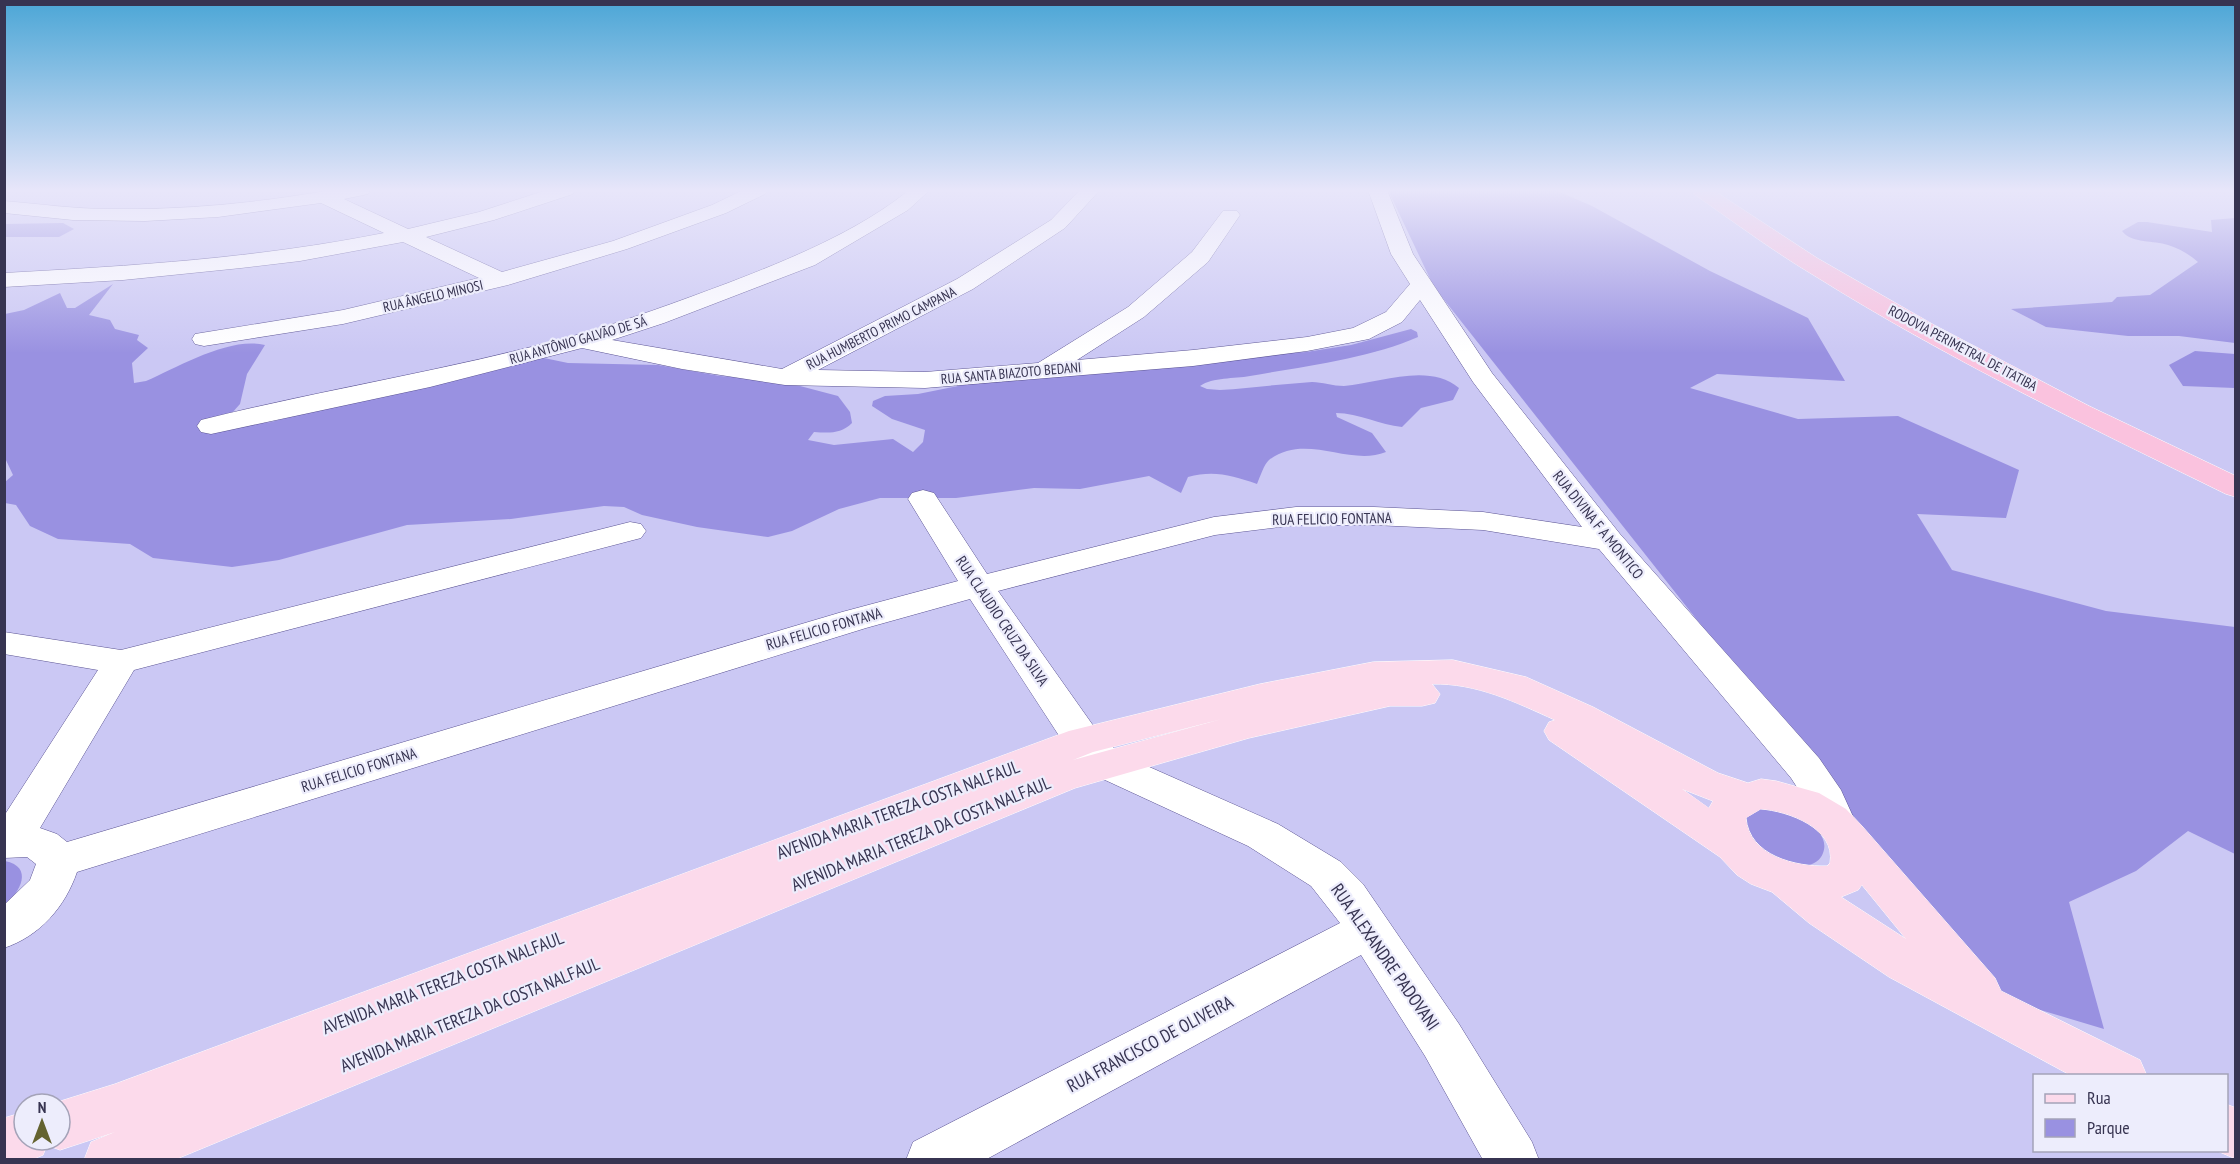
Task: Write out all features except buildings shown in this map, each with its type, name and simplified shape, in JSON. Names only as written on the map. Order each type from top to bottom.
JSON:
[{"type":"highway","name":"RODOVIA PERIMETRAL DE ITATIBA","points":[[1781,244],[1824,273],[1921,327],[2146,445],[2235,488]]},
{"type":"highway","name":"RODOVIA PERIMETRAL DE ITATIBA","points":[[1809,244],[1840,265],[1952,327],[2095,401],[2235,469]]},
{"type":"main road","name":"AVENIDA MARIA TEREZA COSTA NALFAUL","points":[[72,1121],[115,1108],[1094,753],[1260,697],[1373,674],[1453,672],[1513,686],[1580,716],[1695,779],[1756,796]]},
{"type":"main road","name":"AVENIDA MARIA TEREZA DA COSTA NALFAUL","points":[[110,1160],[1063,777],[1094,753],[1249,725],[1389,694],[1445,694],[1495,702],[1554,726],[1593,749],[1733,845]]},
{"type":"main road","points":[[1841,830],[1853,851],[1852,864],[1845,875],[1832,882],[1812,884],[1787,880],[1767,873],[1748,860],[1733,845],[1725,830],[1725,815],[1732,804],[1756,796],[1800,801],[1819,810],[1841,830],[1993,1010]]},
{"type":"main road","points":[[1787,880],[1816,905],[1898,957],[1993,1010],[2118,1074]]},
{"type":"street","points":[[4,280],[153,272],[285,256],[352,244]]},
{"type":"street","points":[[425,244],[500,280]]},
{"type":"street","name":"RUA ÂNGELO MINOSI","points":[[204,339],[343,317],[500,280],[622,244]]},
{"type":"street","name":"RUA ANTÔNIO GALVÃO DE SÁ","points":[[211,426],[430,379],[582,341],[656,318],[807,260],[834,244]]},
{"type":"street","name":"RUA HUMBERTO PRIMO CAMPANA","points":[[785,377],[965,284],[1027,244]]},
{"type":"street","points":[[1043,371],[1145,304],[1200,257],[1209,244]]},
{"type":"street","name":"RUA DIVINA F A MONTICO","points":[[1398,244],[1401,254],[1482,377],[1609,541],[1752,705],[1816,783],[1841,830]]},
{"type":"street","name":"RUA SANTA BIAZOTO BEDANI","points":[[582,341],[682,361],[785,377],[926,380],[1193,358],[1307,344],[1360,334],[1394,317],[1422,284]]},
{"type":"street","name":"RUA CLAUDIO CRUZ DA SILVA","points":[[923,499],[978,586],[1094,753]]},
{"type":"street","name":"RUA FELICIO FONTANA","points":[[58,861],[854,620],[1214,526],[1296,516],[1374,516],[1483,521],[1609,541]]},
{"type":"street","points":[[4,643],[120,662],[630,531]]},
{"type":"street","points":[[8,841],[120,662]]},
{"type":"street","name":"RUA ALEXANDRE PADOVANI","points":[[1094,753],[1263,836],[1326,874],[1347,897],[1442,1040],[1512,1160]]},
{"type":"street","points":[[1756,796],[1791,753]]},
{"type":"street","points":[[4,930],[23,918],[44,897],[56,878],[58,861],[51,849],[35,841],[8,841]]},
{"type":"street","name":"RUA FRANCISCO DE OLIVEIRA","points":[[932,1160],[1369,929]]},
{"type":"street","points":[[96,1160],[115,1108]]},
{"type":"green space","points":[[1414,244],[1662,244],[1710,271],[1808,318],[1845,381],[1717,374],[1690,388],[1798,419],[1898,416],[2019,470],[2006,518],[1917,514],[1952,570],[2106,611],[2235,627],[2235,854],[2188,831],[2136,871],[2069,902],[2104,1029],[1994,996],[1434,287]]},
{"type":"green space","points":[[2166,244],[2235,244],[2235,343],[2179,336],[2128,336],[2046,327],[2011,309],[2112,302],[2117,297],[2150,295],[2198,262]]},
{"type":"green space","points":[[113,284],[89,315],[110,320],[115,329],[139,335],[137,340],[148,348],[132,363],[134,383],[146,381],[220,349],[251,343],[265,345],[247,374],[240,404],[223,423],[227,427],[271,422],[497,362],[544,358],[568,363],[658,365],[720,376],[781,381],[838,396],[850,412],[852,423],[848,427],[834,432],[814,432],[808,440],[834,445],[893,439],[913,452],[923,442],[925,430],[892,419],[872,406],[873,401],[885,396],[918,394],[1008,376],[1119,363],[1306,352],[1351,345],[1411,329],[1417,332],[1418,337],[1379,351],[1313,365],[1217,380],[1200,386],[1220,390],[1312,382],[1344,386],[1419,375],[1447,380],[1459,388],[1453,400],[1421,408],[1402,427],[1336,413],[1337,417],[1372,433],[1386,452],[1372,456],[1357,456],[1313,449],[1283,452],[1267,462],[1257,484],[1231,476],[1197,475],[1188,477],[1181,493],[1149,476],[1080,489],[1034,488],[956,498],[880,498],[839,509],[792,531],[768,537],[697,527],[642,515],[624,507],[604,506],[511,519],[407,525],[279,560],[232,567],[153,558],[130,544],[58,539],[30,526],[16,505],[5,503],[5,482],[13,475],[5,458],[5,314],[24,310],[60,293],[67,308],[75,308]]},
{"type":"green space","points":[[2195,351],[2235,354],[2235,388],[2183,386],[2169,365]]},
{"type":"green space","points":[[1779,807],[1810,824],[1822,837],[1823,853],[1816,862],[1811,865],[1794,866],[1760,856],[1737,816],[1743,810]]},
{"type":"green space","points":[[5,861],[14,864],[19,869],[22,880],[5,905]]}]
